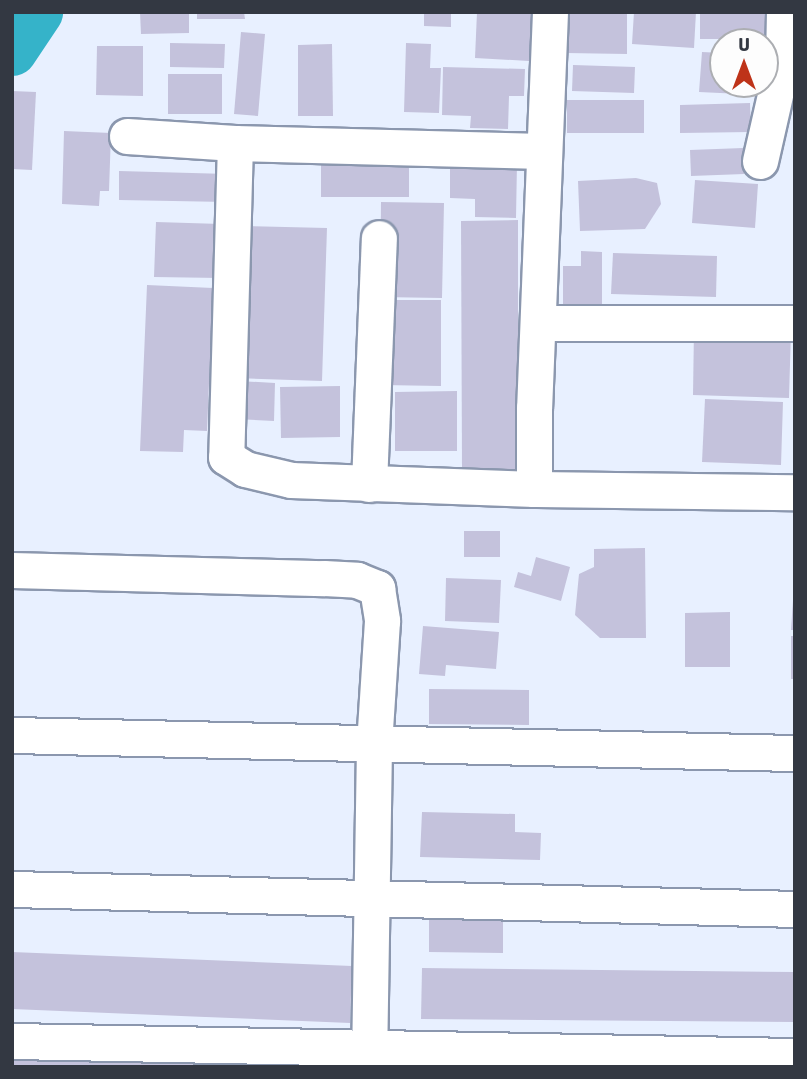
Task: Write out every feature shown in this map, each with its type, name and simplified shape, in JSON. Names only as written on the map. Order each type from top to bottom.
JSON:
[{"type":"street","points":[[534,489],[534,408],[540,323],[543,151],[550,12]]},
{"type":"street","points":[[760,160],[783,60],[784,12]]},
{"type":"street","points":[[127,136],[235,143],[543,151]]},
{"type":"street","points":[[235,143],[226,457],[245,469],[291,480],[369,484],[795,492]]},
{"type":"street","points":[[369,484],[379,238]]},
{"type":"street","points":[[540,323],[795,323]]},
{"type":"street","points":[[12,570],[324,578],[356,580],[377,588],[382,621],[374,745],[369,1056]]},
{"type":"street","points":[[12,735],[795,753]]},
{"type":"street","points":[[12,889],[795,909]]},
{"type":"street","points":[[12,1041],[369,1056],[795,1056]]},
{"type":"building","points":[[140,12],[189,12],[189,33],[141,34]]},
{"type":"building","points":[[197,12],[244,12],[245,19],[197,19]]},
{"type":"building","points":[[424,12],[451,12],[451,27],[424,26]]},
{"type":"building","points":[[477,12],[532,12],[529,61],[475,58]]},
{"type":"building","points":[[567,12],[627,13],[627,54],[566,53]]},
{"type":"building","points":[[634,12],[696,12],[694,48],[632,44]]},
{"type":"building","points":[[700,12],[766,12],[766,28],[709,28],[709,39],[700,39]]},
{"type":"building","points":[[241,32],[265,34],[258,116],[234,114]]},
{"type":"building","points":[[170,43],[225,44],[224,68],[170,67]]},
{"type":"building","points":[[406,43],[431,44],[430,68],[441,68],[439,113],[404,112]]},
{"type":"building","points":[[332,44],[333,116],[298,116],[298,45]]},
{"type":"building","points":[[97,46],[143,46],[143,96],[96,95]]},
{"type":"building","points":[[702,52],[709,52],[709,92],[699,92]]},
{"type":"building","points":[[573,65],[635,67],[634,93],[572,91]]},
{"type":"building","points":[[443,67],[525,69],[524,96],[509,96],[508,129],[470,128],[471,116],[442,115]]},
{"type":"building","points":[[168,74],[222,74],[222,114],[168,114]]},
{"type":"building","points":[[12,91],[36,92],[32,170],[12,169]]},
{"type":"building","points":[[567,100],[644,100],[644,133],[567,133]]},
{"type":"building","points":[[750,103],[751,132],[680,133],[680,105]]},
{"type":"building","points":[[64,131],[111,133],[109,191],[100,191],[99,206],[62,204]]},
{"type":"building","points":[[743,148],[744,174],[691,176],[690,150]]},
{"type":"building","points":[[321,153],[409,153],[409,197],[321,197]]},
{"type":"building","points":[[450,162],[517,163],[516,218],[475,217],[475,199],[450,198]]},
{"type":"building","points":[[119,171],[228,174],[227,202],[119,200]]},
{"type":"building","points":[[636,178],[657,183],[661,204],[645,229],[580,231],[578,181]]},
{"type":"building","points":[[695,180],[758,184],[755,228],[692,223]]},
{"type":"building","points":[[381,202],[444,203],[442,298],[380,297]]},
{"type":"building","points":[[518,220],[518,469],[462,469],[461,221]]},
{"type":"building","points":[[156,222],[221,224],[220,278],[154,277]]},
{"type":"building","points":[[240,226],[327,228],[322,381],[236,378]]},
{"type":"building","points":[[581,251],[602,252],[602,306],[563,306],[563,266],[581,266]]},
{"type":"building","points":[[613,253],[717,256],[716,297],[611,294]]},
{"type":"building","points":[[147,285],[213,288],[207,431],[184,430],[183,452],[140,451]]},
{"type":"building","points":[[383,300],[441,300],[441,386],[382,385]]},
{"type":"building","points":[[694,328],[791,330],[789,398],[693,395]]},
{"type":"building","points":[[238,381],[275,383],[274,421],[236,419]]},
{"type":"building","points":[[340,386],[340,437],[281,438],[280,387]]},
{"type":"building","points":[[457,391],[457,451],[395,451],[395,392]]},
{"type":"building","points":[[705,399],[783,402],[781,465],[702,462]]},
{"type":"building","points":[[464,531],[500,531],[500,557],[464,557]]},
{"type":"building","points":[[645,548],[646,638],[600,638],[575,615],[579,574],[594,567],[594,549]]},
{"type":"building","points":[[536,557],[570,567],[561,601],[514,587],[518,572],[531,576]]},
{"type":"building","points":[[446,578],[501,580],[499,623],[445,621]]},
{"type":"building","points":[[793,600],[795,630],[791,630]]},
{"type":"building","points":[[730,612],[730,667],[685,667],[685,613]]},
{"type":"building","points":[[423,626],[499,632],[496,669],[446,665],[445,676],[419,674]]},
{"type":"building","points":[[791,636],[795,636],[795,679],[791,679]]},
{"type":"building","points":[[429,689],[529,690],[529,725],[429,724]]},
{"type":"building","points":[[422,812],[515,814],[515,832],[541,833],[540,860],[420,857]]},
{"type":"building","points":[[429,918],[503,919],[503,953],[429,952]]},
{"type":"building","points":[[12,952],[352,966],[350,1023],[12,1009]]},
{"type":"building","points":[[422,968],[795,972],[795,1022],[421,1019]]},
{"type":"building","points":[[12,1044],[345,1057],[345,1067],[12,1067]]},
{"type":"waterway","points":[[12,51],[38,12]]}]
